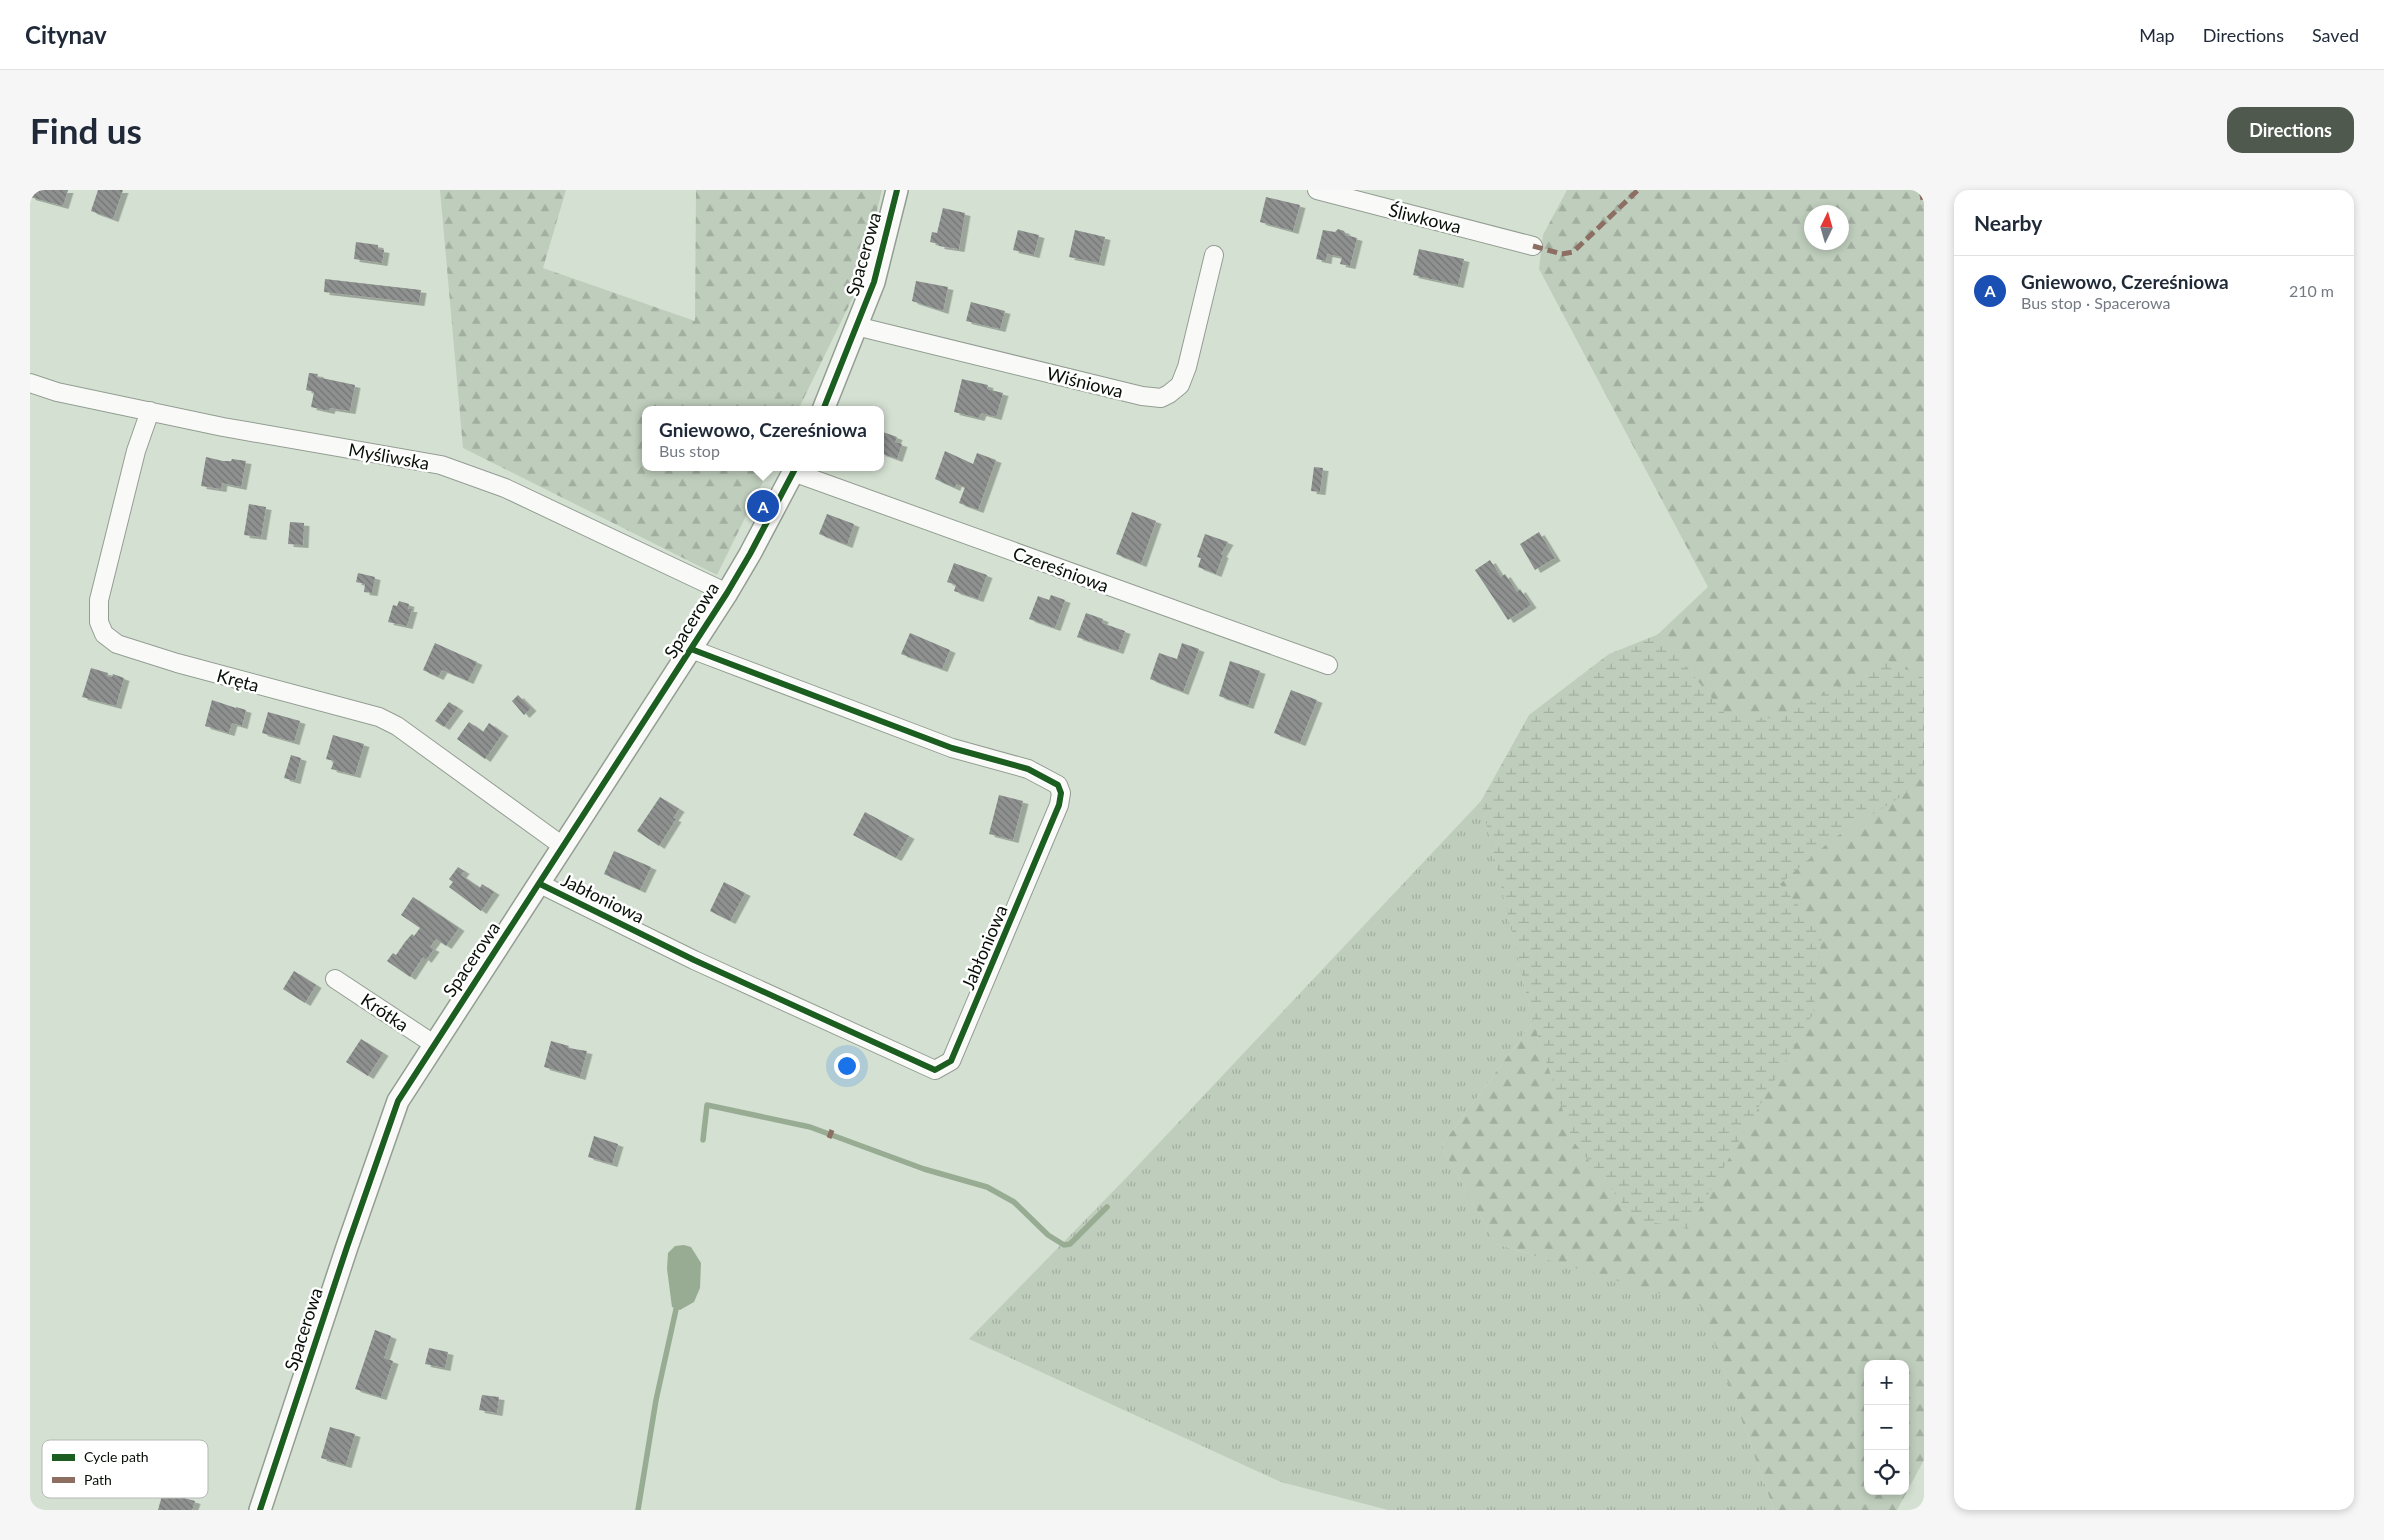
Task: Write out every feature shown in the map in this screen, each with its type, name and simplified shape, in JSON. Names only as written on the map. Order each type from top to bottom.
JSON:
[{"type":"street","name":"Spacerowa","points":[[825,406],[874,282],[897,190]]},
{"type":"street","name":"Śliwkowa","points":[[1317,190],[1533,246]]},
{"type":"street","name":"Wiśniowa","points":[[856,326],[1142,396],[1161,398],[1180,385],[1187,366],[1214,255]]},
{"type":"street","name":"Myśliwska","points":[[30,383],[57,392],[223,427],[451,468],[505,488],[727,592]]},
{"type":"street","name":"Kręta","points":[[150,412],[136,451],[99,600],[99,622],[104,634],[117,644],[177,663],[379,717],[398,726],[564,847]]},
{"type":"street","name":"Spacerowa","points":[[260,1510],[347,1247],[398,1101],[435,1045],[451,1016],[540,884],[727,592],[750,554],[793,471]]},
{"type":"street","name":"Czereśniowa","points":[[797,471],[1328,665]]},
{"type":"street","name":"Jabłoniowa","points":[[540,884],[694,960],[935,1070],[951,1061],[1059,805],[1061,792],[1058,785],[1028,770],[952,748],[691,649]]},
{"type":"street","name":"Krótka","points":[[335,979],[435,1045]]},
{"type":"green space","points":[[440,190],[566,190],[543,268],[695,321],[696,190],[882,190],[859,285],[800,406],[642,406],[642,471],[768,471],[717,575],[463,448]]},
{"type":"green space","points":[[1567,190],[1924,190],[1924,1460],[1909,1488],[1909,1360],[1864,1360],[1864,1495],[1905,1495],[1897,1510],[1774,1510],[1701,1306],[1496,1244],[1441,1146],[1533,1022],[1481,801],[1708,587],[1539,269],[1543,235]]},
{"type":"green space","points":[[1659,634],[1726,715],[1778,719],[1887,660],[1924,678],[1924,767],[1904,795],[1834,838],[1780,884],[1822,933],[1813,1014],[1688,1229],[1635,1219],[1573,1141],[1533,1022],[1481,801],[1529,715],[1609,654]]},
{"type":"green space","points":[[1481,801],[1533,1022],[1441,1146],[1496,1244],[1701,1305],[1774,1510],[1388,1510],[1281,1482],[969,1339],[1127,1177]]},
{"type":"shaded area","points":[[684,1245],[691,1247],[701,1263],[700,1288],[694,1302],[680,1310],[672,1307],[667,1269],[668,1253],[675,1246]]},
{"type":"building","points":[[30,190],[68,190],[63,206],[30,197]]},
{"type":"building","points":[[98,190],[123,190],[113,219],[91,211]]},
{"type":"building","points":[[1266,197],[1300,205],[1293,231],[1260,222]]},
{"type":"building","points":[[943,208],[965,213],[959,249],[939,246],[939,244],[930,242],[932,232],[937,233]]},
{"type":"building","points":[[1338,229],[1344,231],[1346,235],[1357,238],[1350,266],[1340,264],[1342,257],[1327,254],[1326,261],[1316,259],[1323,230],[1335,232]]},
{"type":"building","points":[[1018,230],[1039,235],[1034,255],[1013,250]]},
{"type":"building","points":[[1075,230],[1105,237],[1099,263],[1069,257]]},
{"type":"building","points":[[356,242],[378,245],[378,249],[384,250],[382,263],[354,259]]},
{"type":"building","points":[[1419,249],[1464,259],[1458,285],[1413,275]]},
{"type":"building","points":[[325,279],[421,290],[419,303],[324,292]]},
{"type":"building","points":[[916,281],[948,287],[943,311],[912,301]]},
{"type":"building","points":[[971,302],[1005,311],[1000,329],[966,321]]},
{"type":"building","points":[[309,373],[318,374],[317,377],[355,385],[350,411],[330,408],[329,411],[311,407],[314,392],[306,390]]},
{"type":"building","points":[[962,379],[988,385],[987,389],[1003,393],[996,417],[981,413],[979,418],[954,412]]},
{"type":"building","points":[[884,432],[897,437],[895,442],[902,444],[897,459],[884,454]]},
{"type":"building","points":[[945,451],[973,464],[977,453],[996,460],[978,510],[959,503],[965,487],[956,484],[955,488],[935,479]]},
{"type":"building","points":[[206,457],[223,461],[231,461],[232,459],[246,461],[241,487],[222,483],[221,489],[201,486]]},
{"type":"building","points":[[1314,467],[1323,468],[1320,492],[1311,491]]},
{"type":"building","points":[[249,504],[266,507],[261,537],[244,535]]},
{"type":"building","points":[[1132,512],[1156,521],[1141,564],[1116,554]]},
{"type":"building","points":[[827,514],[854,524],[847,545],[819,534]]},
{"type":"building","points":[[290,522],[304,523],[303,545],[288,544]]},
{"type":"building","points":[[1539,532],[1555,558],[1535,570],[1520,544]]},
{"type":"building","points":[[1205,534],[1228,542],[1221,554],[1223,555],[1216,574],[1198,567],[1201,558],[1197,557]]},
{"type":"building","points":[[1490,560],[1501,577],[1505,574],[1517,592],[1520,589],[1531,605],[1508,620],[1475,570]]},
{"type":"building","points":[[954,563],[987,575],[978,599],[954,591],[956,585],[947,582]]},
{"type":"building","points":[[358,573],[375,577],[372,593],[364,592],[365,584],[356,582]]},
{"type":"building","points":[[1051,595],[1065,600],[1055,628],[1029,619],[1038,596],[1049,600]]},
{"type":"building","points":[[399,601],[409,604],[408,609],[412,609],[407,626],[388,622],[393,605],[397,606]]},
{"type":"building","points":[[1086,613],[1103,619],[1102,623],[1125,631],[1118,651],[1077,637]]},
{"type":"building","points":[[910,633],[950,650],[942,669],[901,654]]},
{"type":"building","points":[[435,643],[477,662],[468,681],[442,670],[438,677],[423,670]]},
{"type":"building","points":[[1182,643],[1199,649],[1183,692],[1150,679],[1159,653],[1177,659]]},
{"type":"building","points":[[1230,661],[1260,671],[1248,706],[1219,696]]},
{"type":"building","points":[[91,668],[108,673],[107,676],[112,677],[113,674],[124,678],[116,706],[82,697]]},
{"type":"building","points":[[1291,690],[1317,700],[1300,743],[1274,733]]},
{"type":"building","points":[[518,695],[531,708],[524,715],[512,701]]},
{"type":"building","points":[[212,700],[246,710],[242,726],[232,723],[229,733],[205,726]]},
{"type":"building","points":[[449,702],[458,708],[444,727],[435,721]]},
{"type":"building","points":[[268,712],[300,721],[294,742],[262,733]]},
{"type":"building","points":[[469,722],[483,732],[489,723],[503,733],[485,759],[457,739]]},
{"type":"building","points":[[333,735],[364,744],[355,775],[331,769],[334,761],[326,759]]},
{"type":"building","points":[[291,755],[301,758],[295,781],[284,778]]},
{"type":"building","points":[[999,795],[1023,801],[1013,840],[989,834]]},
{"type":"building","points":[[660,797],[679,809],[673,818],[676,819],[659,846],[637,831]]},
{"type":"building","points":[[865,812],[909,836],[896,858],[853,835]]},
{"type":"building","points":[[614,851],[651,867],[640,890],[604,874]]},
{"type":"building","points":[[458,867],[464,871],[461,875],[480,888],[482,884],[494,892],[481,911],[449,887],[453,882],[449,879]]},
{"type":"building","points":[[724,882],[745,893],[730,921],[710,911]]},
{"type":"building","points":[[413,897],[459,928],[446,946],[436,939],[430,947],[434,949],[426,960],[423,957],[410,977],[387,961],[393,953],[396,955],[412,934],[414,936],[420,928],[401,915]]},
{"type":"building","points":[[294,971],[316,985],[305,1003],[283,989]]},
{"type":"building","points":[[361,1039],[383,1053],[368,1076],[346,1062]]},
{"type":"building","points":[[551,1041],[569,1046],[568,1048],[587,1051],[580,1077],[544,1067]]},
{"type":"building","points":[[594,1136],[618,1144],[612,1164],[588,1157]]},
{"type":"building","points":[[375,1330],[391,1336],[384,1358],[393,1361],[381,1397],[355,1389]]},
{"type":"building","points":[[429,1348],[448,1352],[445,1368],[425,1364]]},
{"type":"building","points":[[482,1395],[499,1397],[497,1413],[479,1410]]},
{"type":"building","points":[[330,1427],[355,1434],[346,1465],[321,1458]]},
{"type":"building","points":[[161,1498],[184,1498],[195,1501],[192,1510],[158,1510]]},
{"type":"waterway","points":[[703,1140],[707,1105],[810,1127],[924,1169],[987,1187],[1014,1202],[1048,1235],[1064,1245],[1070,1244],[1107,1207]]},
{"type":"waterway","points":[[638,1510],[656,1400],[677,1305]]},
{"type":"marked path","points":[[1533,246],[1562,254],[1573,252],[1638,190]]},
{"type":"marked path","points":[[1921,190],[1924,205]]},
{"type":"marked path","points":[[829,1138],[832,1130]]},
{"type":"cycle path","points":[[825,406],[874,282],[897,190]]},
{"type":"cycle path","points":[[260,1510],[347,1247],[398,1101],[727,593],[794,471]]},
{"type":"cycle path","points":[[540,884],[694,960],[935,1070],[951,1061],[1059,805],[1061,793],[1058,785],[1028,769],[952,748],[691,649]]},
{"type":"place","name":"Gniewowo, Czereśniowa","points":[[763,506]]}]
